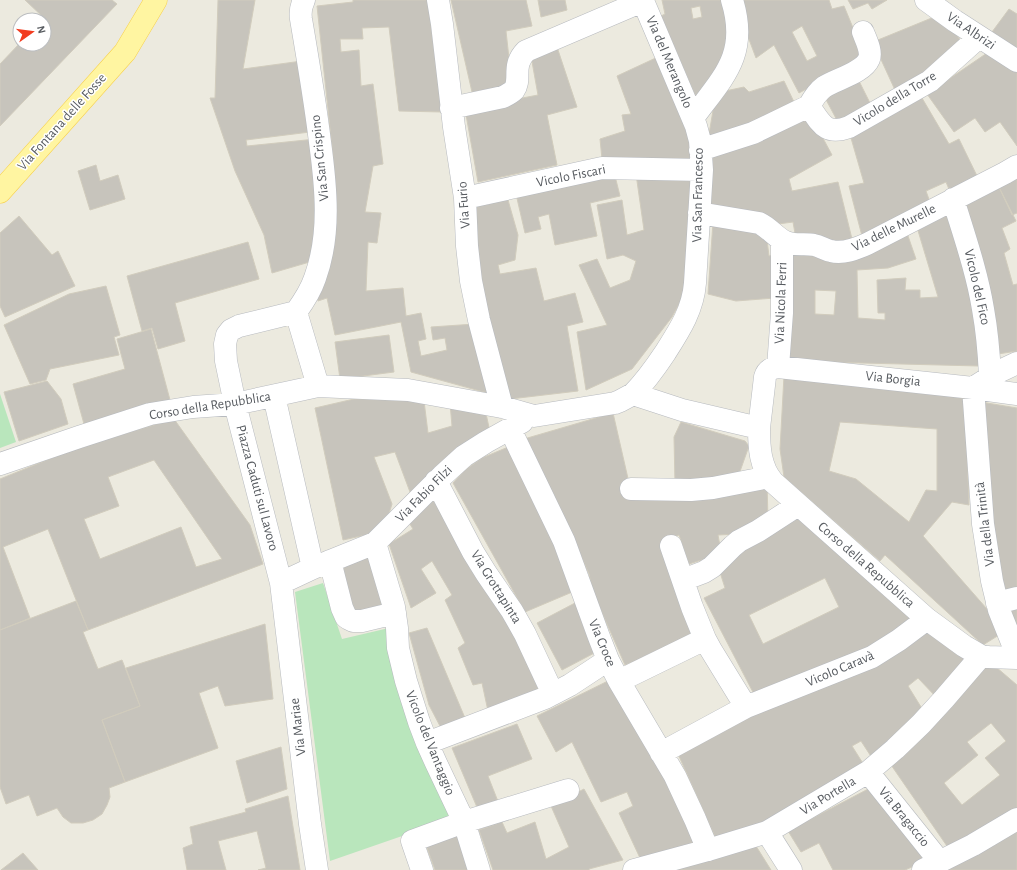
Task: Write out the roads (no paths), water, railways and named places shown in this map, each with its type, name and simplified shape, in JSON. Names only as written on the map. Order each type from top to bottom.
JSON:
[{"type":"main road","name":"Via Fontana delle Fosse","points":[[125,52],[137,8],[136,0]]},
{"type":"main road","name":"Via Fontana delle Fosse","points":[[0,192],[125,52],[156,0]]},
{"type":"street","name":"Via San Crispino","points":[[296,312],[306,298],[316,276],[322,248],[325,217],[325,185],[319,135],[301,19],[301,5],[304,0]]},
{"type":"street","name":"Via Furio","points":[[438,0],[451,108],[465,198],[467,246],[471,281],[479,320],[502,407]]},
{"type":"street","points":[[693,118],[726,73],[733,59],[737,34],[736,17],[732,0]]},
{"type":"street","name":"Via Albrizi","points":[[926,0],[955,21],[1017,61]]},
{"type":"street","name":"Via del Merangolo","points":[[451,108],[503,97],[509,94],[514,90],[516,85],[519,60],[526,52],[643,1],[693,118]]},
{"type":"street","points":[[701,160],[809,106],[817,93],[825,87],[864,66],[870,55],[863,32]]},
{"type":"street","name":"Vicolo della Torre","points":[[809,106],[822,124],[827,128],[841,130],[849,127],[930,81],[979,36]]},
{"type":"street","name":"Via San Francesco","points":[[624,399],[650,376],[676,337],[686,319],[696,283],[701,160],[698,133],[693,118]]},
{"type":"street","name":"Vicolo Fiscari","points":[[465,198],[602,168],[701,160]]},
{"type":"street","name":"Via delle Murelle","points":[[699,213],[759,223],[765,225],[787,243],[813,245],[831,251],[841,252],[854,250],[867,244],[1017,166]]},
{"type":"street","name":"Vicolo del Fico","points":[[953,199],[968,247],[982,304],[988,340],[982,382]]},
{"type":"street","name":"Via Nicola Ferri","points":[[759,428],[766,373],[774,368],[782,313],[782,240]]},
{"type":"street","points":[[296,312],[318,386]]},
{"type":"street","name":"Piazza Caduti sul Lavoro","points":[[282,583],[235,404],[225,354],[225,344],[227,335],[231,330],[239,326],[296,312]]},
{"type":"street","points":[[982,382],[1007,367],[1017,363]]},
{"type":"street","name":"Via Borgia","points":[[774,368],[982,382],[1017,394]]},
{"type":"street","name":"Via della Trinità","points":[[982,382],[983,524],[992,581],[1007,600],[1002,618],[1017,656]]},
{"type":"street","name":"Corso della Repubblica","points":[[0,464],[150,414],[193,407],[235,404],[318,386],[408,390],[502,407],[534,416],[624,399]]},
{"type":"street","points":[[274,396],[321,564],[346,617],[353,621],[362,621],[395,613]]},
{"type":"street","points":[[624,399],[682,410],[759,428]]},
{"type":"street","name":"Via Fabio Filzi","points":[[321,564],[375,542],[464,456],[475,448],[534,416]]},
{"type":"street","name":"Via Croce","points":[[510,428],[564,541],[598,638],[608,660],[681,789],[708,850]]},
{"type":"street","name":"Corso della Repubblica","points":[[759,428],[762,460],[768,477],[798,505],[927,619],[964,646],[981,656],[994,658],[1017,656]]},
{"type":"street","points":[[631,490],[691,490],[714,488],[768,477]]},
{"type":"street","name":"Via Grottapinta","points":[[436,482],[473,552],[522,628],[553,694]]},
{"type":"street","points":[[683,580],[704,572],[712,567],[733,546],[798,505]]},
{"type":"street","name":"Vicolo del Vantaggio","points":[[375,542],[395,613],[401,664],[419,722],[427,743],[464,822],[479,870]]},
{"type":"street","points":[[670,546],[694,611],[706,638],[715,656],[746,707]]},
{"type":"street","points":[[282,583],[321,564]]},
{"type":"street","name":"Via Mariae","points":[[282,583],[310,824],[317,870]]},
{"type":"street","name":"Vicolo Caravà","points":[[661,753],[746,707],[872,657],[895,643],[927,619]]},
{"type":"street","points":[[619,681],[706,638]]},
{"type":"street","name":"Via Portella","points":[[634,870],[767,832],[868,772],[921,724],[981,656]]},
{"type":"street","points":[[427,743],[540,700],[570,685],[608,660]]},
{"type":"street","name":"Via Bragaccio","points":[[868,772],[931,866]]},
{"type":"street","points":[[422,870],[412,841],[464,822],[568,790]]},
{"type":"street","points":[[931,866],[979,842],[1017,819]]},
{"type":"street","points":[[767,832],[791,870]]}]
